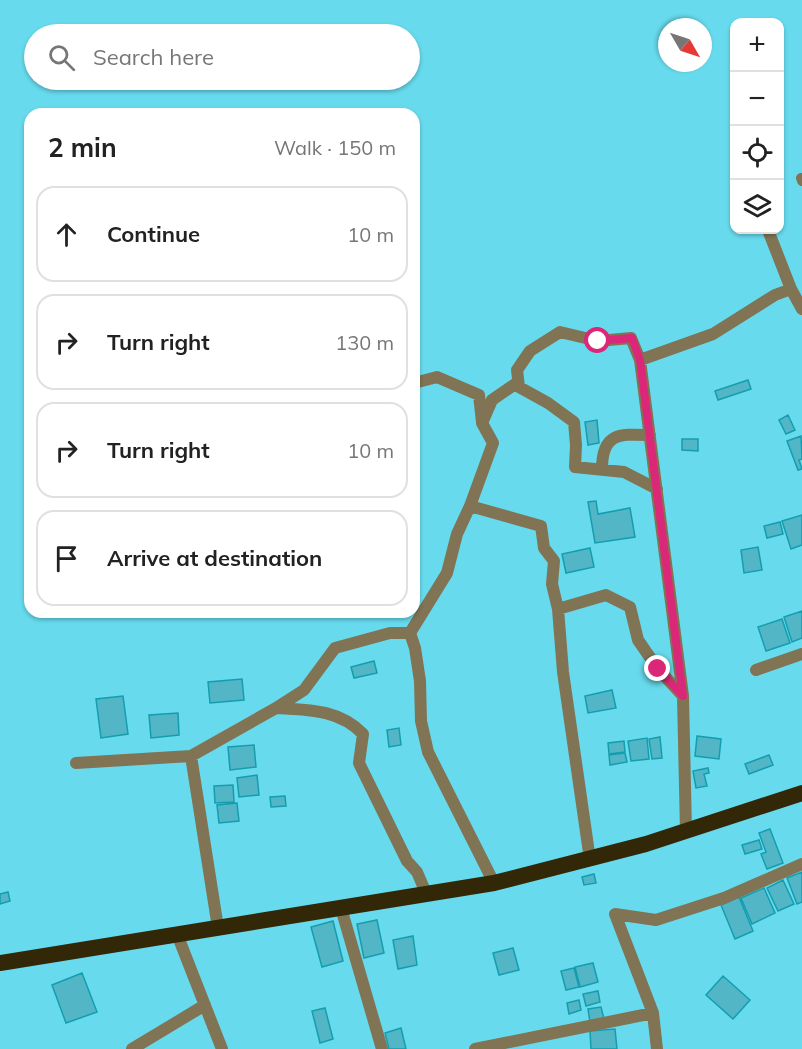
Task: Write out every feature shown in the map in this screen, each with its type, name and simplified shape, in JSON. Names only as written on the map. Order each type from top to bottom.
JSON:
[{"type":"highway","points":[[0,963],[341,908],[426,892],[494,883],[590,860],[686,832],[802,794]]},
{"type":"street","points":[[770,234],[802,309]]},
{"type":"street","points":[[640,360],[713,334],[775,295],[792,289]]},
{"type":"street","points":[[657,489],[624,472],[575,467],[574,422],[548,403],[519,387],[517,370],[530,351],[560,332],[598,341],[632,338],[640,360],[657,489],[683,696],[686,832]]},
{"type":"street","points":[[420,373],[437,377],[479,395],[482,423],[493,443],[458,534],[447,573],[420,617]]},
{"type":"street","points":[[420,381],[437,377]]},
{"type":"street","points":[[482,423],[492,400],[518,382]]},
{"type":"street","points":[[602,469],[602,455],[605,446],[621,434],[650,435]]},
{"type":"street","points":[[470,506],[541,526],[544,548],[554,561],[552,584],[558,609],[562,672],[590,860]]},
{"type":"street","points":[[558,609],[606,595],[630,607],[638,640],[658,669],[683,696]]},
{"type":"street","points":[[410,633],[419,618]]},
{"type":"street","points":[[76,763],[191,756],[304,690],[335,648],[390,633],[410,633]]},
{"type":"street","points":[[410,633],[415,648],[420,681],[421,721],[428,752],[494,883]]},
{"type":"street","points":[[756,670],[802,654]]},
{"type":"street","points":[[276,708],[317,710],[351,722],[363,734],[359,763],[407,861],[417,872],[426,892]]},
{"type":"street","points":[[191,756],[218,928]]},
{"type":"street","points":[[657,1049],[653,1013],[615,914],[656,921],[724,898],[802,864]]},
{"type":"street","points":[[341,908],[382,1049]]},
{"type":"street","points":[[177,934],[222,1049]]},
{"type":"street","points":[[132,1049],[205,1005]]},
{"type":"street","points":[[475,1049],[653,1013]]},
{"type":"building","points":[[748,380],[751,389],[718,400],[715,391]]},
{"type":"building","points":[[788,415],[795,430],[786,434],[779,420]]},
{"type":"building","points":[[597,420],[599,443],[588,445],[585,422]]},
{"type":"building","points":[[801,436],[802,459],[799,460],[802,469],[798,470],[787,441]]},
{"type":"building","points":[[682,439],[698,439],[698,451],[682,450]]},
{"type":"building","points":[[596,501],[598,514],[630,508],[635,537],[595,543],[588,502]]},
{"type":"building","points":[[802,515],[802,545],[791,549],[782,521]]},
{"type":"building","points":[[780,522],[783,534],[767,538],[764,526]]},
{"type":"building","points":[[758,547],[762,570],[744,573],[741,550]]},
{"type":"building","points":[[590,548],[594,567],[566,573],[562,554]]},
{"type":"building","points":[[802,611],[802,638],[792,642],[784,617]]},
{"type":"building","points":[[782,619],[790,643],[766,651],[758,627]]},
{"type":"building","points":[[374,661],[377,673],[354,678],[351,667]]},
{"type":"building","points":[[242,679],[244,700],[210,703],[208,682]]},
{"type":"building","points":[[612,690],[616,708],[588,713],[585,696]]},
{"type":"building","points":[[123,696],[128,734],[101,738],[96,699]]},
{"type":"building","points":[[178,713],[179,735],[151,738],[149,715]]},
{"type":"building","points":[[399,728],[401,745],[389,747],[387,730]]},
{"type":"building","points":[[697,736],[721,739],[719,759],[695,756]]},
{"type":"building","points":[[660,737],[662,758],[652,759],[649,739]]},
{"type":"building","points":[[647,738],[649,759],[631,761],[628,741]]},
{"type":"building","points":[[624,741],[625,752],[609,754],[608,743]]},
{"type":"building","points":[[254,745],[256,767],[230,770],[228,747]]},
{"type":"building","points":[[625,753],[627,762],[610,765],[609,755]]},
{"type":"building","points":[[769,755],[773,765],[749,774],[745,764]]},
{"type":"building","points":[[708,768],[709,773],[704,774],[707,786],[696,788],[693,771]]},
{"type":"building","points":[[257,775],[259,795],[239,797],[237,778]]},
{"type":"building","points":[[233,785],[234,802],[215,803],[214,786]]},
{"type":"building","points":[[285,796],[286,806],[271,807],[270,797]]},
{"type":"building","points":[[237,803],[239,821],[219,823],[217,805]]},
{"type":"building","points":[[770,829],[783,863],[767,869],[761,854],[766,852],[759,833]]},
{"type":"building","points":[[759,840],[762,849],[745,854],[742,845]]},
{"type":"building","points":[[802,872],[802,902],[797,904],[787,878]]},
{"type":"building","points":[[594,874],[596,883],[584,885],[582,877]]},
{"type":"building","points":[[783,880],[794,904],[778,911],[767,888]]},
{"type":"building","points":[[764,888],[775,913],[752,924],[741,898]]},
{"type":"building","points":[[8,892],[10,901],[0,904],[0,894]]},
{"type":"building","points":[[739,897],[753,931],[735,939],[721,905]]},
{"type":"building","points":[[377,920],[384,953],[364,958],[357,924]]},
{"type":"building","points":[[333,921],[343,961],[322,967],[311,927]]},
{"type":"building","points":[[413,936],[417,965],[398,969],[393,940]]},
{"type":"building","points":[[513,948],[519,970],[499,975],[493,953]]},
{"type":"building","points":[[593,963],[598,982],[580,987],[575,967]]},
{"type":"building","points":[[574,968],[579,987],[566,990],[561,971]]},
{"type":"building","points":[[82,973],[97,1012],[66,1023],[52,985]]},
{"type":"building","points":[[723,976],[750,1000],[733,1019],[706,995]]},
{"type":"building","points":[[598,991],[600,1002],[586,1006],[583,994]]},
{"type":"building","points":[[579,1000],[581,1010],[569,1014],[567,1003]]},
{"type":"building","points":[[601,1007],[604,1019],[590,1022],[588,1009]]},
{"type":"building","points":[[325,1008],[333,1039],[320,1043],[312,1011]]},
{"type":"building","points":[[401,1028],[406,1049],[389,1049],[385,1033]]},
{"type":"building","points":[[615,1029],[617,1049],[591,1049],[590,1031]]},
{"type":"route","points":[[598,341],[632,338],[640,360],[683,696],[658,669]]}]
